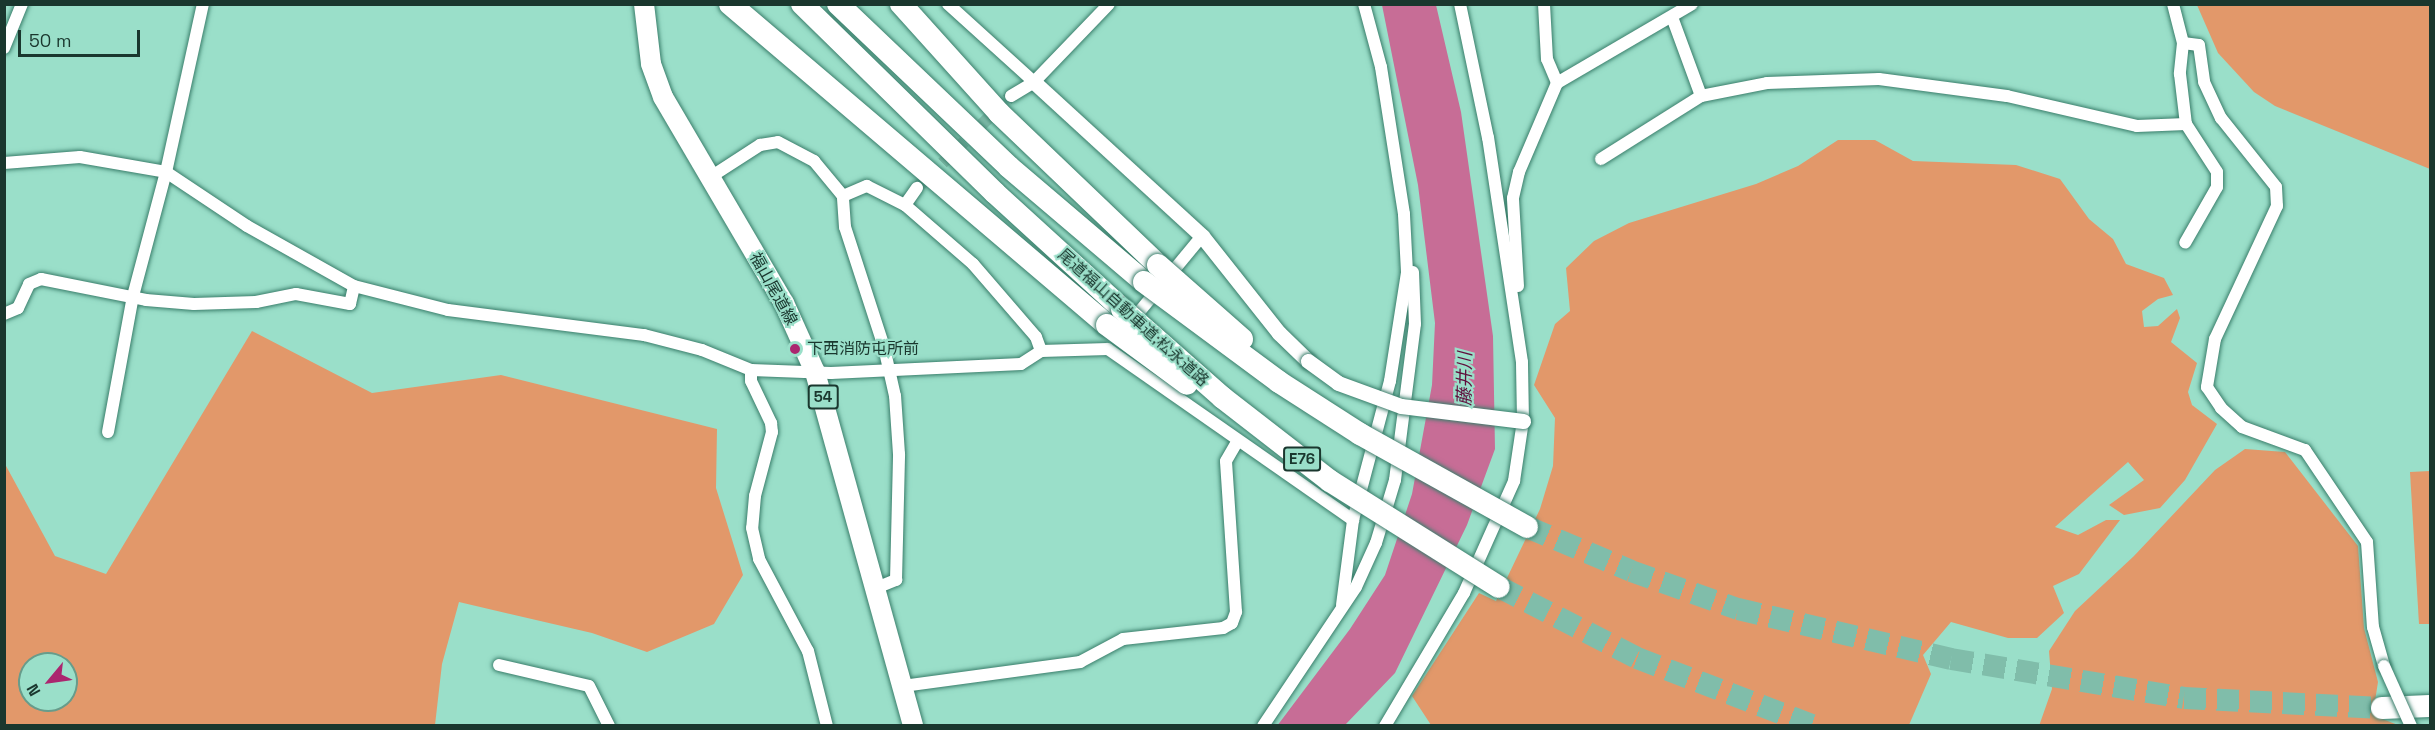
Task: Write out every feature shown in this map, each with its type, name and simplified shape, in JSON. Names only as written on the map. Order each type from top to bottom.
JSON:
[{"type":"highway","points":[[730,4],[1114,317]]},
{"type":"highway","name":"尾道福山自動車道;松永道路","points":[[802,4],[995,193],[1114,317],[1330,481],[1499,587]]},
{"type":"highway","name":"尾道福山自動車道;松永道路","points":[[838,4],[1009,167],[1144,282],[1280,382],[1456,489],[1527,526]]},
{"type":"highway","points":[[901,4],[999,113],[1158,264],[1294,380],[1456,489]]},
{"type":"highway","points":[[2382,708],[2430,706]]},
{"type":"main road","name":"福山尾道線","points":[[644,4],[644,28],[651,64],[663,97],[784,303],[815,372],[914,726]]},
{"type":"street","points":[[4,48],[22,4]]},
{"type":"street","points":[[108,432],[133,296],[166,172],[203,4]]},
{"type":"street","points":[[948,4],[1202,236],[1279,333],[1308,361],[1338,383],[1401,406],[1523,422]]},
{"type":"street","points":[[1011,96],[1034,82],[1109,4]]},
{"type":"street","points":[[1342,605],[1353,520],[1390,381],[1407,272],[1403,202],[1381,67],[1364,4]]},
{"type":"street","points":[[1460,4],[1488,138],[1522,362]]},
{"type":"street","points":[[1544,4],[1547,59],[1557,83]]},
{"type":"street","points":[[1385,726],[1468,583],[1514,481],[1523,422],[1513,198],[1519,172],[1557,83],[1692,4]]},
{"type":"street","points":[[2172,4],[2183,43],[2180,74],[2186,124],[2217,172],[2217,187],[2185,243]]},
{"type":"street","points":[[1672,17],[1701,96]]},
{"type":"street","points":[[2183,43],[2199,45],[2204,82],[2221,118],[2276,187],[2277,206],[2215,339],[2207,387],[2221,408],[2242,427],[2305,450],[2367,542],[2373,627],[2384,666],[2410,726]]},
{"type":"street","points":[[1601,159],[1701,96],[1767,83],[1879,79],[2007,96],[2137,126],[2186,124]]},
{"type":"street","points":[[709,178],[760,146],[778,142],[814,161],[843,196],[845,227],[891,371],[900,454],[896,580],[876,588]]},
{"type":"street","points":[[4,163],[80,157],[166,172],[247,226],[354,286],[448,310],[644,335],[702,350],[751,370],[891,371],[1022,364],[1041,351],[1108,349],[1237,442],[1353,520]]},
{"type":"street","points":[[843,196],[867,186],[905,205],[974,264],[1036,337],[1041,351]]},
{"type":"street","points":[[905,205],[917,188]]},
{"type":"street","points":[[1108,349],[1202,236]]},
{"type":"street","points":[[1263,726],[1309,662],[1342,605],[1356,587],[1376,543],[1395,480],[1415,324],[1413,270],[1407,272]]},
{"type":"street","points":[[4,314],[18,308],[29,284],[41,279],[133,296],[194,304],[256,302],[296,294],[350,304],[354,286]]},
{"type":"street","points":[[751,370],[751,381],[771,423],[772,432],[755,496],[752,528],[759,559],[808,651],[827,726]]},
{"type":"street","points":[[903,686],[1080,663],[1123,639],[1222,628],[1232,623],[1236,612],[1226,461],[1237,442]]},
{"type":"street","points":[[499,665],[589,686],[609,726]]},
{"type":"shaded area","points":[[2197,5],[2430,5],[2430,169],[2275,106],[2254,92],[2218,53]]},
{"type":"shaded area","points":[[1838,140],[1875,140],[1913,161],[2016,165],[2060,179],[2089,219],[2113,239],[2126,264],[2164,278],[2173,295],[2158,299],[2142,311],[2144,327],[2158,326],[2177,309],[2180,318],[2171,342],[2197,363],[2188,392],[2192,405],[2217,424],[2185,480],[2160,508],[2124,515],[2109,505],[2144,480],[2128,462],[2055,527],[2078,535],[2106,520],[2120,520],[2079,574],[2053,586],[2064,613],[2037,638],[2008,638],[1951,622],[1923,655],[1931,674],[1909,725],[1431,725],[1412,696],[1479,593],[1496,601],[1540,509],[1553,466],[1555,418],[1534,385],[1555,324],[1570,311],[1566,268],[1594,241],[1629,223],[1756,184],[1798,166]]},
{"type":"shaded area","points":[[252,331],[372,393],[501,375],[717,429],[716,488],[743,575],[714,624],[647,652],[592,633],[459,602],[442,664],[435,725],[5,725],[5,464],[55,556],[106,574]]},
{"type":"shaded area","points":[[2245,449],[2285,452],[2358,546],[2364,628],[2378,682],[2375,701],[2380,718],[2398,725],[2039,726],[2052,689],[2049,651],[2075,611],[2134,556],[2215,470]]},
{"type":"shaded area","points":[[2430,471],[2430,624],[2419,624],[2410,472]]},
{"type":"water","name":"藤井川","points":[[1382,5],[1436,5],[1461,112],[1493,336],[1495,449],[1467,525],[1395,673],[1345,725],[1277,726],[1350,629],[1385,575],[1412,494],[1432,385],[1435,323],[1418,185]]},
{"type":"tunnel","points":[[917,188],[1011,96]]},
{"type":"tunnel","points":[[1527,527],[1631,571],[1738,609],[1951,659],[2184,698],[2382,708]]},
{"type":"tunnel","points":[[1499,587],[1637,658],[1814,726]]},
{"type":"place","name":"下西消防屯所前","points":[[795,349]]}]
